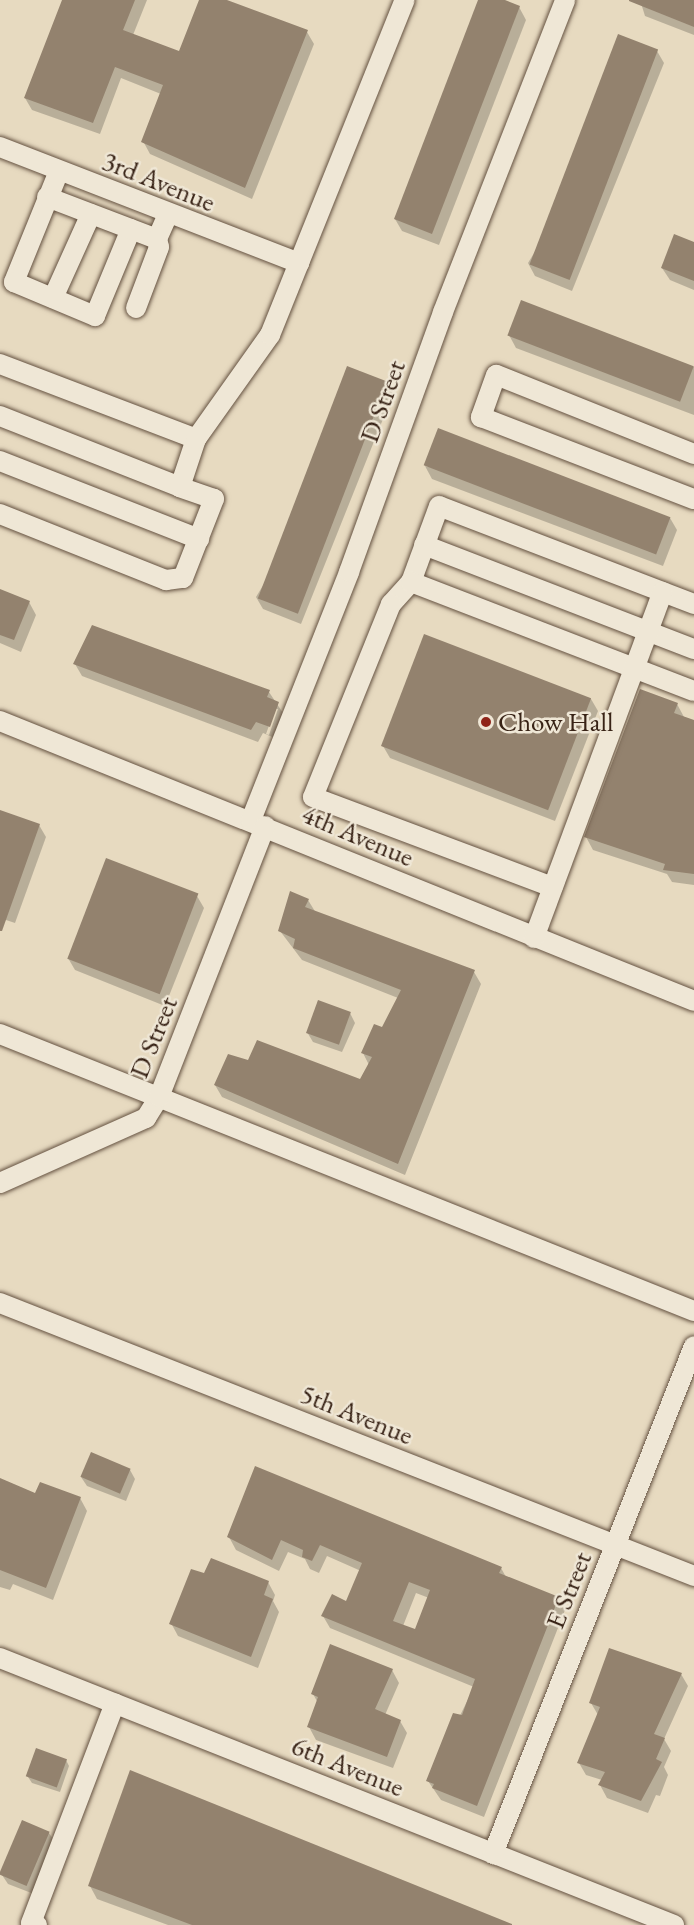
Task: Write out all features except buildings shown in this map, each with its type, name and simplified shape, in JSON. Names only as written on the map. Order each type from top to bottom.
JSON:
[{"type":"street","points":[[180,487],[196,439],[270,335],[405,0]]},
{"type":"street","name":"D Street","points":[[0,1183],[146,1118],[159,1097],[443,312],[565,0]]},
{"type":"street","name":"3rd Avenue","points":[[0,147],[299,263]]},
{"type":"street","points":[[59,171],[14,282],[95,316],[131,229]]},
{"type":"street","points":[[47,198],[157,239]]},
{"type":"street","points":[[53,298],[91,214]]},
{"type":"street","points":[[136,308],[159,247],[157,239],[168,214]]},
{"type":"street","points":[[0,364],[196,439]]},
{"type":"street","points":[[694,454],[496,375],[481,417],[694,499]]},
{"type":"street","points":[[0,416],[214,499],[183,578],[166,580],[0,514]]},
{"type":"street","points":[[0,461],[199,539]]},
{"type":"street","points":[[553,887],[313,796],[391,604],[411,582],[439,506],[694,604]]},
{"type":"street","points":[[424,545],[694,649]]},
{"type":"street","points":[[411,582],[694,691]]},
{"type":"street","points":[[534,938],[663,592]]},
{"type":"street","name":"4th Avenue","points":[[0,721],[258,823],[534,938],[694,1001]]},
{"type":"street","points":[[0,1035],[694,1311]]},
{"type":"street","name":"5th Avenue","points":[[0,1303],[694,1576]]},
{"type":"street","name":"E Street","points":[[493,1854],[694,1346]]},
{"type":"street","name":"6th Avenue","points":[[0,1658],[674,1925]]},
{"type":"street","points":[[37,1925],[31,1923],[115,1703]]},
{"type":"place","name":"Chow Hall","points":[[486,722]]}]
